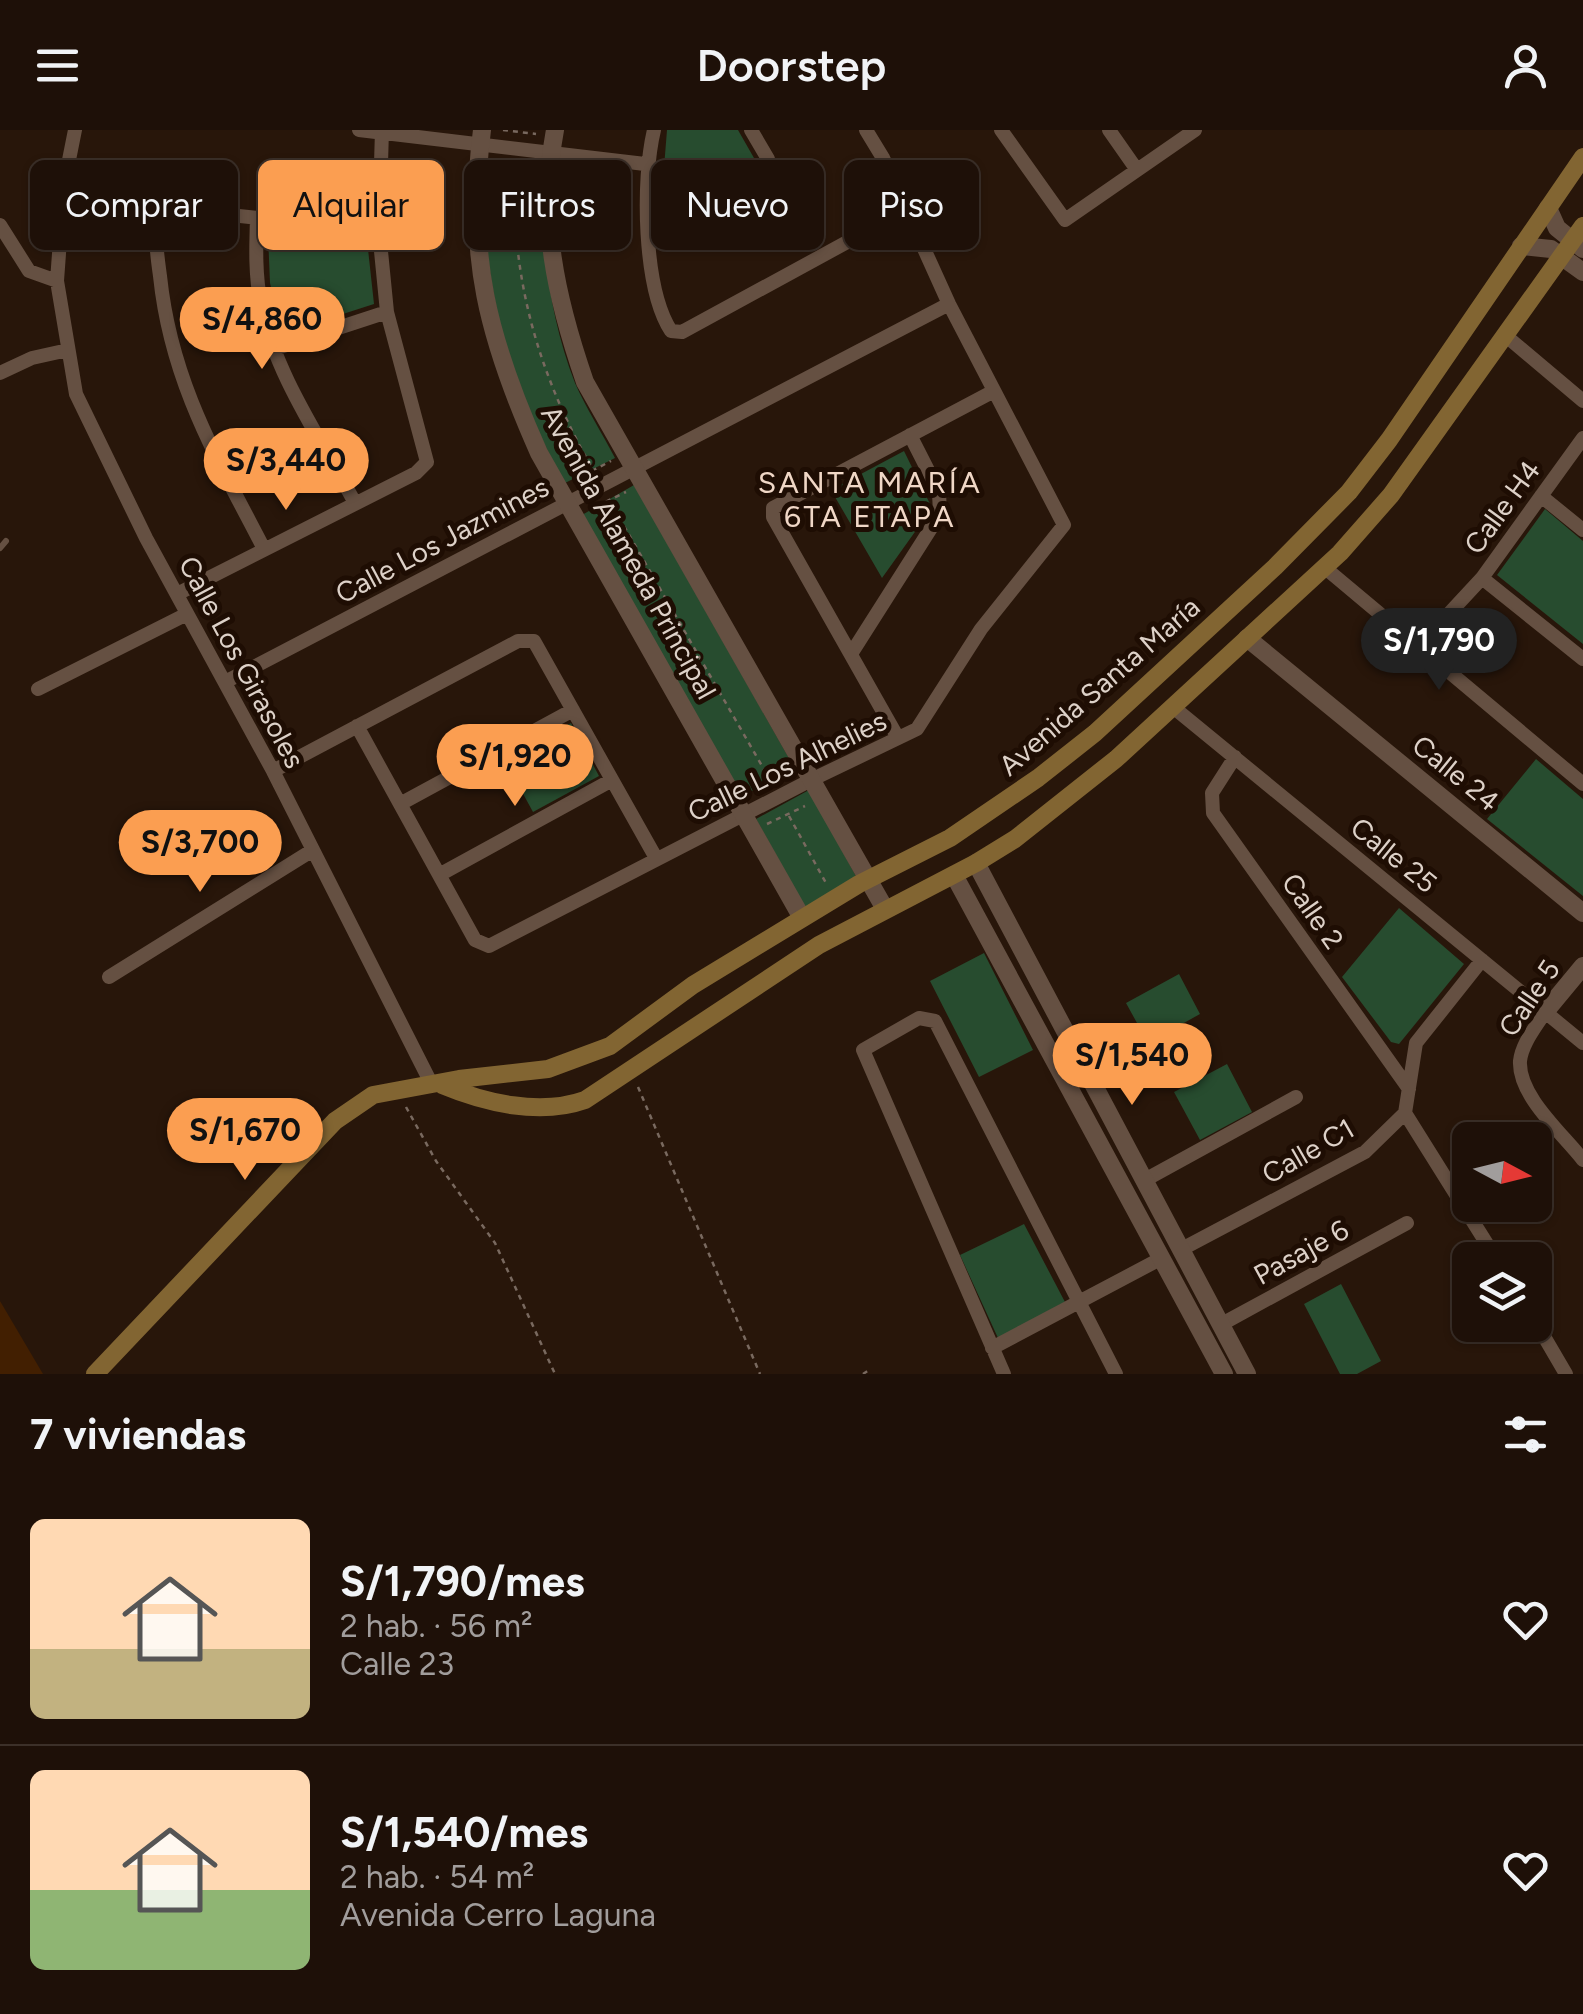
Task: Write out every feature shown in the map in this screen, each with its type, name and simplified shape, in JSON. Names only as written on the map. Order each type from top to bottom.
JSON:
[{"type":"main road","name":"Avenida Santa María","points":[[94,1374],[335,1121],[362,1100],[394,1089],[548,1069],[588,1056],[632,1032],[693,985],[802,918],[950,838],[1038,778],[1095,733],[1311,533],[1390,440],[1583,157]]},
{"type":"main road","name":"Avenida Santa María","points":[[437,1085],[482,1099],[554,1107],[586,1100],[736,999],[885,909],[976,864],[1016,839],[1090,780],[1324,567],[1391,495],[1561,256],[1580,238]]},
{"type":"street","name":"Calle Los Girasoles","points":[[75,130],[64,185],[57,281],[76,394],[177,594],[437,1085]]},
{"type":"street","points":[[358,130],[481,137],[552,152],[646,164]]},
{"type":"street","points":[[654,130],[646,164],[648,236],[666,323],[671,330],[682,332],[844,244]]},
{"type":"street","points":[[648,236],[768,174],[768,160],[751,130]]},
{"type":"street","name":"Calle Los Alhelies","points":[[866,130],[881,160]]},
{"type":"street","points":[[1001,130],[1065,220],[1194,130]]},
{"type":"street","points":[[1109,130],[1137,170]]},
{"type":"street","points":[[381,160],[382,131]]},
{"type":"street","name":"Avenida Alameda Principal","points":[[549,132],[551,246],[560,310],[585,382],[624,464],[885,909]]},
{"type":"street","name":"Avenida Alameda Principal","points":[[481,137],[478,266],[492,334],[511,391],[538,453],[568,494],[802,918]]},
{"type":"street","points":[[1548,208],[1557,228],[1580,238]]},
{"type":"street","points":[[264,549],[188,402],[165,324],[155,230],[159,214],[165,210],[257,218],[256,263],[261,307],[276,348],[354,503]]},
{"type":"street","points":[[0,225],[28,271],[57,281]]},
{"type":"street","points":[[1521,246],[1551,249],[1583,272]]},
{"type":"street","points":[[177,594],[416,473],[428,462],[387,312],[381,250]]},
{"type":"street","name":"Calle Los Alhelies","points":[[439,875],[475,940],[489,946],[917,729],[981,629],[1064,525],[924,250]]},
{"type":"street","name":"Calle Los Jazmines","points":[[225,682],[624,464],[949,304]]},
{"type":"street","points":[[276,348],[387,312]]},
{"type":"street","points":[[1506,336],[1583,401]]},
{"type":"street","points":[[0,372],[32,358],[68,350]]},
{"type":"street","points":[[898,738],[773,517],[773,508],[994,390]]},
{"type":"street","points":[[851,654],[940,514],[943,503],[910,434]]},
{"type":"street","name":"Calle H4","points":[[1418,647],[1482,578],[1583,438]]},
{"type":"street","points":[[1541,496],[1583,530]]},
{"type":"street","points":[[1324,567],[1583,784]]},
{"type":"street","points":[[1482,578],[1583,658]]},
{"type":"street","points":[[38,689],[188,614]]},
{"type":"street","name":"Calle 24","points":[[1248,638],[1583,912]]},
{"type":"street","points":[[273,770],[525,640],[534,641],[656,858]]},
{"type":"street","name":"Calle 25","points":[[1173,706],[1583,1043]]},
{"type":"street","points":[[400,804],[573,710]]},
{"type":"street","points":[[358,726],[439,875],[612,780]]},
{"type":"street","name":"Calle 2","points":[[1235,757],[1212,793],[1213,813],[1409,1089]]},
{"type":"street","points":[[109,976],[313,850]]},
{"type":"street","points":[[976,864],[1247,1374]]},
{"type":"street","points":[[954,875],[1224,1374]]},
{"type":"street","points":[[1482,960],[1416,1043],[1405,1113],[1487,1242]]},
{"type":"street","name":"Calle 5","points":[[1583,966],[1545,1012],[1525,1044],[1520,1061],[1522,1079],[1583,1160]]},
{"type":"street","points":[[1004,1374],[863,1050],[920,1018],[935,1021],[1116,1374]]},
{"type":"street","points":[[1144,1181],[1296,1097]]},
{"type":"street","name":"Calle C1","points":[[1180,1250],[1365,1152],[1405,1113]]},
{"type":"street","name":"Pasaje 6","points":[[1220,1325],[1406,1223]]},
{"type":"street","points":[[992,1348],[1162,1258]]},
{"type":"street","points":[[1547,1342],[1566,1374]]},
{"type":"lane","points":[[0,548],[6,541]]},
{"type":"path","points":[[504,130],[549,132]]},
{"type":"path","points":[[516,250],[533,339],[549,385],[593,470]]},
{"type":"path","points":[[568,494],[593,470],[624,464]]},
{"type":"path","points":[[588,511],[630,489]]},
{"type":"path","points":[[608,500],[773,785]]},
{"type":"path","points":[[760,827],[790,816],[815,800]]},
{"type":"path","points":[[790,816],[826,883]]},
{"type":"path","points":[[632,1072],[760,1374]]},
{"type":"path","points":[[394,1089],[436,1161],[496,1243],[555,1374]]},
{"type":"path","points":[[864,1374],[869,1370]]},
{"type":"green space","points":[[667,130],[738,130],[755,160],[665,160]]},
{"type":"green space","points":[[269,250],[368,250],[374,304],[287,332],[281,329],[270,283]]},
{"type":"green space","points":[[487,250],[545,250],[566,357],[575,383],[615,458],[565,483],[513,369]]},
{"type":"green space","points":[[904,451],[932,508],[882,578],[831,490]]},
{"type":"green space","points":[[634,485],[794,767],[742,797],[582,515]]},
{"type":"green space","points":[[1545,509],[1583,541],[1583,644],[1497,575]]},
{"type":"green space","points":[[571,723],[599,776],[533,812],[504,759]]},
{"type":"green space","points":[[1536,759],[1583,799],[1583,896],[1487,819]]},
{"type":"green space","points":[[809,790],[857,878],[805,907],[756,819]]},
{"type":"green space","points":[[1399,908],[1464,964],[1399,1044],[1391,1042],[1342,977]]},
{"type":"green space","points":[[984,953],[1033,1050],[979,1077],[930,981]]},
{"type":"green space","points":[[1179,974],[1200,1014],[1148,1043],[1126,1003]]},
{"type":"green space","points":[[1227,1064],[1252,1112],[1200,1140],[1174,1092]]},
{"type":"green space","points":[[1024,1224],[1065,1302],[998,1338],[960,1255]]},
{"type":"green space","points":[[1341,1284],[1381,1361],[1357,1374],[1340,1374],[1304,1304]]},
{"type":"building","points":[[0,1301],[43,1374],[0,1374]]},
{"type":"district","name":"SANTA MARÍA 6TA ETAPA","points":[[870,499]]}]
